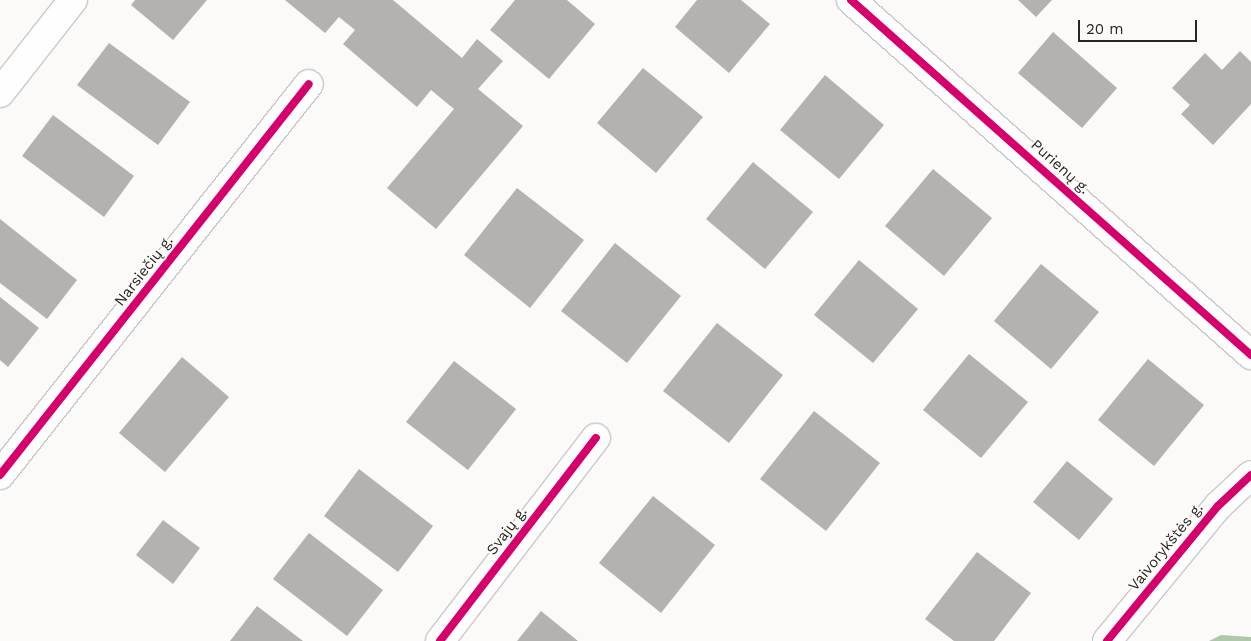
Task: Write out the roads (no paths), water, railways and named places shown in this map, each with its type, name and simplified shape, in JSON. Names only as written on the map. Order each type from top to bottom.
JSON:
[{"type":"street","points":[[0,93],[73,0]]},
{"type":"street","name":"Purienų g.","points":[[851,0],[1251,355]]},
{"type":"street","name":"Narsiečių g.","points":[[0,475],[309,84]]},
{"type":"street","name":"Svajų g.","points":[[440,641],[596,438]]},
{"type":"street","name":"Vaivorykštės g.","points":[[1108,641],[1218,506],[1251,475]]}]
